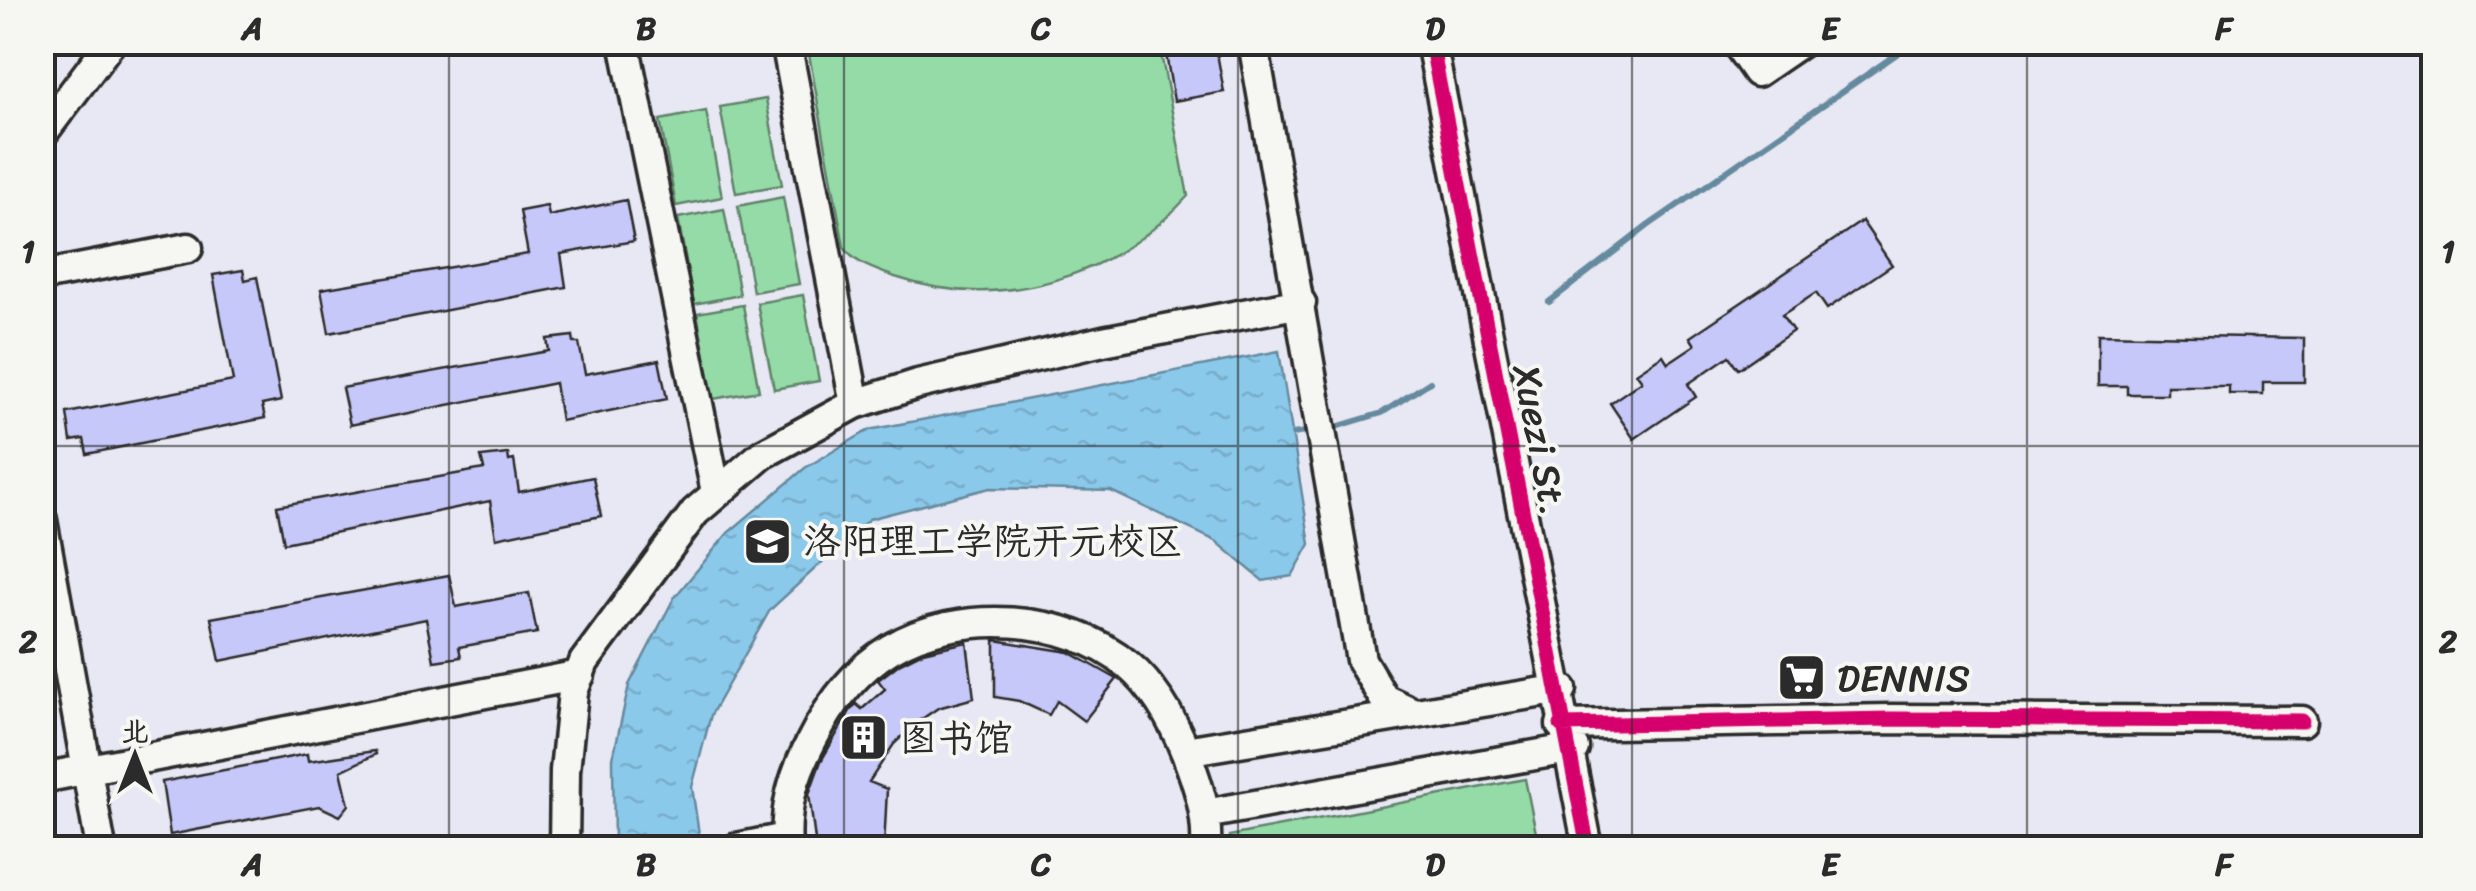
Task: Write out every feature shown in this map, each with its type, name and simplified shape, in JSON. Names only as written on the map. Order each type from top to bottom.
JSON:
[{"type":"street","points":[[42,109],[92,42]]},
{"type":"street","points":[[42,134],[111,42]]},
{"type":"street","points":[[624,42],[716,492]]},
{"type":"street","points":[[786,42],[855,404]]},
{"type":"street","points":[[1253,42],[1361,660],[1384,700],[1414,713]]},
{"type":"street","name":"Xuezi St.","points":[[1432,42],[1592,848]]},
{"type":"street","name":"Xuezi St.","points":[[1442,42],[1558,690]]},
{"type":"street","points":[[1736,42],[1757,72],[1801,42]]},
{"type":"street","points":[[42,276],[188,248]]},
{"type":"street","points":[[564,848],[565,771],[580,675],[606,628],[660,554],[716,492],[763,454],[855,404],[918,384],[1104,341],[1301,303]]},
{"type":"street","points":[[42,520],[102,848]]},
{"type":"street","points":[[737,848],[786,844],[792,780],[821,722],[854,678],[872,662],[891,649],[934,632],[981,624],[1021,624],[1071,635],[1100,648],[1138,674],[1167,712],[1185,752],[1206,814],[1206,848]]},
{"type":"street","points":[[42,778],[580,675]]},
{"type":"street","points":[[1185,752],[1558,690]]},
{"type":"street","points":[[1206,814],[1568,736],[2302,721]]},
{"type":"green space","points":[[807,43],[1159,43],[1188,196],[1126,248],[1091,267],[1054,280],[1015,289],[976,291],[935,287],[874,269],[844,247]]},
{"type":"green space","points":[[766,99],[782,185],[736,193],[720,107]]},
{"type":"green space","points":[[706,111],[722,197],[676,206],[660,120]]},
{"type":"green space","points":[[783,197],[799,284],[753,292],[738,206]]},
{"type":"green space","points":[[724,209],[740,295],[694,304],[678,218]]},
{"type":"green space","points":[[803,295],[819,381],[774,389],[757,303]]},
{"type":"green space","points":[[743,305],[759,391],[713,399],[697,313]]},
{"type":"green space","points":[[1525,779],[1539,848],[1228,848],[1229,836]]},
{"type":"water","points":[[1279,351],[1310,544],[1292,576],[1263,581],[1216,541],[1111,491],[990,488],[869,519],[770,610],[711,715],[692,787],[701,848],[614,848],[613,758],[629,685],[674,598],[728,533],[805,468],[869,430]]},
{"type":"building","points":[[1164,42],[1215,42],[1224,92],[1174,101]]},
{"type":"building","points":[[626,200],[634,241],[561,254],[566,287],[329,333],[321,289],[528,254],[520,211],[547,206],[549,216]]},
{"type":"building","points":[[1862,221],[1892,265],[1827,309],[1816,293],[1782,315],[1793,331],[1738,369],[1729,356],[1688,384],[1696,397],[1634,439],[1610,403],[1642,381],[1636,373],[1663,355],[1668,363],[1695,345],[1690,337]]},
{"type":"building","points":[[243,270],[245,280],[257,277],[281,401],[262,405],[265,418],[87,454],[84,439],[71,441],[67,413],[233,381],[213,275]]},
{"type":"building","points":[[2098,334],[2304,338],[2304,382],[2263,382],[2263,394],[2229,394],[2229,386],[2167,386],[2167,394],[2127,394],[2127,386],[2098,386]]},
{"type":"building","points":[[573,336],[574,343],[579,343],[585,374],[659,360],[667,399],[561,421],[555,383],[350,425],[342,388],[549,351],[547,339]]},
{"type":"building","points":[[508,454],[509,461],[514,460],[519,492],[593,477],[601,516],[496,538],[490,501],[284,543],[277,506],[484,469],[481,457]]},
{"type":"building","points":[[449,575],[456,607],[529,593],[537,633],[459,647],[461,657],[434,661],[426,619],[220,661],[211,618]]},
{"type":"building","points":[[995,640],[1069,652],[1117,679],[1084,721],[1057,701],[1049,715],[1019,701],[995,697]]},
{"type":"building","name":"图书馆","points":[[967,642],[974,698],[938,708],[916,723],[894,744],[869,782],[887,789],[884,848],[816,848],[809,794],[821,761],[850,711],[856,704],[862,709],[885,689],[878,680],[899,664],[923,652]]},
{"type":"building","points":[[375,751],[376,754],[341,771],[349,805],[340,816],[319,806],[170,835],[162,782],[307,754],[308,761]]},
{"type":"waterway","points":[[1549,302],[1649,225],[1914,42]]},
{"type":"waterway","points":[[1329,429],[1382,413],[1430,382]]},
{"type":"waterway","points":[[1293,434],[1311,431]]},
{"type":"cycle path","points":[[1431,42],[1588,848]]},
{"type":"cycle path","points":[[1561,725],[1890,719],[2302,721]]},
{"type":"place","name":"洛阳理工学院开元校区","points":[[768,541]]},
{"type":"place","name":"DENNIS","points":[[1802,678]]},
{"type":"place","name":"图书馆","points":[[864,738]]}]
